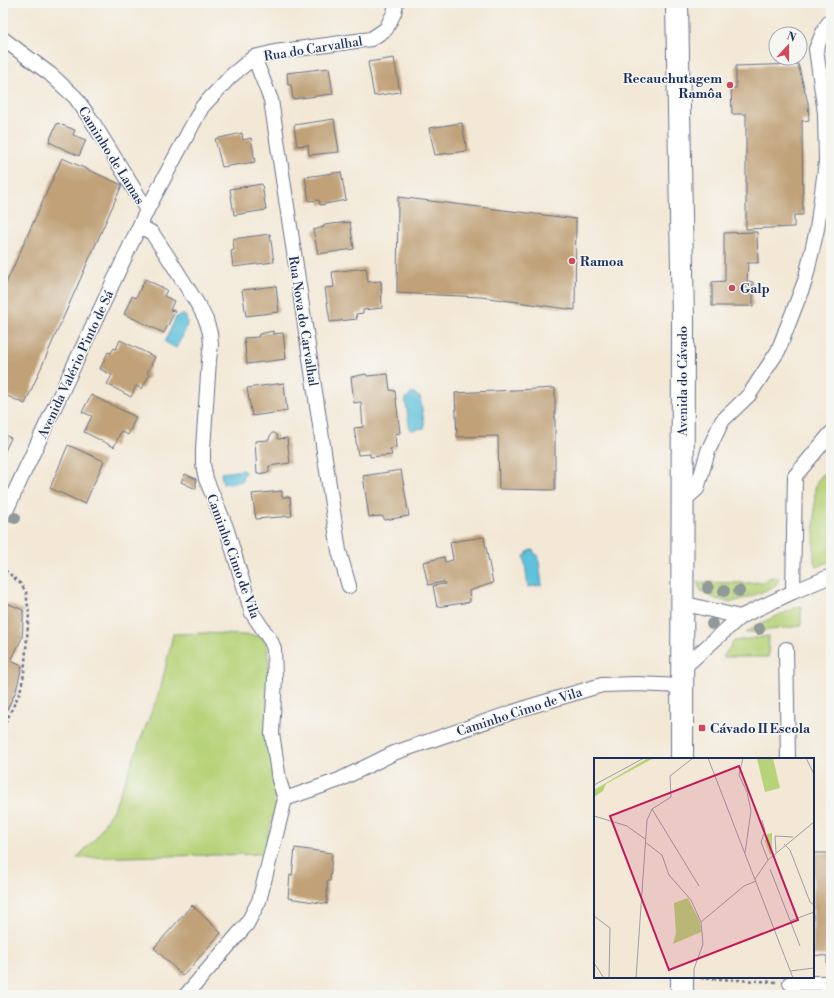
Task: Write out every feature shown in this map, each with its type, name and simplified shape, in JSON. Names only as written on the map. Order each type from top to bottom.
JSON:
[{"type":"main road","name":"Avenida do Cávado","points":[[677,3],[683,322],[682,758]]},
{"type":"main road","points":[[682,978],[682,995]]},
{"type":"street","name":"Rua do Carvalhal","points":[[147,210],[202,107],[231,76],[254,57],[275,52],[371,39],[386,30],[394,13],[396,3]]},
{"type":"street","points":[[682,502],[697,489],[708,451],[722,422],[749,395],[778,351],[805,281],[817,229],[826,162],[825,113],[816,49],[825,28],[831,20]]},
{"type":"street","name":"Caminho de Lamas","points":[[3,39],[50,74],[75,97],[90,118],[147,210]]},
{"type":"street","name":"Rua Nova do Carvalhal","points":[[254,57],[271,100],[339,551],[349,586]]},
{"type":"street","name":"Avenida Valério Pinto de Sá","points":[[3,517],[147,210]]},
{"type":"street","name":"Caminho Cimo de Vila","points":[[140,226],[152,234],[168,257],[200,308],[210,333],[211,345],[203,464],[206,478],[226,528],[252,613],[271,642],[274,650],[275,678],[272,733],[279,780],[285,799],[339,780],[394,753],[528,707],[602,685],[637,684],[682,677]]},
{"type":"street","points":[[793,592],[795,476],[831,433]]},
{"type":"street","points":[[682,677],[740,617],[831,576]]},
{"type":"street","points":[[682,603],[740,617]]},
{"type":"street","points":[[786,649],[788,758]]},
{"type":"street","points":[[186,995],[247,924],[259,901],[285,799]]},
{"type":"street","points":[[790,985],[831,982]]},
{"type":"path","points":[[3,728],[20,692],[24,674],[29,614],[26,592],[19,582],[6,571]]},
{"type":"path","points":[[699,978],[790,985]]},
{"type":"green space","points":[[831,465],[831,561],[817,567],[814,562],[815,489],[817,481]]},
{"type":"green space","points":[[771,577],[779,578],[777,584],[749,597],[732,602],[716,599],[701,591],[697,582],[763,582]]},
{"type":"green space","points":[[801,606],[801,626],[745,633],[765,621]]},
{"type":"green space","points":[[206,633],[261,636],[267,644],[278,793],[263,854],[77,858],[97,836],[115,806],[161,687],[173,634]]},
{"type":"green space","points":[[769,636],[768,657],[723,657],[734,641]]},
{"type":"water","points":[[185,315],[187,323],[183,336],[176,348],[165,342],[176,317]]},
{"type":"water","points":[[411,393],[416,394],[417,397],[420,397],[425,428],[410,430],[405,398],[409,397]]},
{"type":"water","points":[[243,470],[245,474],[242,476],[243,481],[223,484],[221,473]]},
{"type":"water","points":[[531,550],[538,555],[542,585],[528,587],[524,556]]},
{"type":"building","points":[[394,58],[400,92],[374,96],[368,62]]},
{"type":"building","points":[[736,66],[799,66],[808,103],[809,120],[802,121],[803,215],[794,215],[794,227],[746,229],[746,114],[732,114],[731,88],[736,88]]},
{"type":"building","points":[[329,68],[333,94],[293,99],[291,85],[288,85],[287,73]]},
{"type":"building","points":[[334,119],[339,152],[309,155],[308,145],[297,146],[294,125]]},
{"type":"building","points":[[57,123],[75,130],[73,135],[86,140],[79,156],[49,142]]},
{"type":"building","points":[[462,123],[467,151],[435,155],[429,128]]},
{"type":"building","points":[[242,133],[243,140],[251,138],[255,162],[222,167],[215,139]]},
{"type":"building","points":[[62,158],[122,185],[25,404],[3,394],[3,290]]},
{"type":"building","points":[[341,172],[346,200],[320,205],[319,200],[309,201],[305,177]]},
{"type":"building","points":[[262,184],[266,210],[234,215],[230,189]]},
{"type":"building","points":[[398,197],[576,219],[575,310],[481,297],[397,293]]},
{"type":"building","points":[[350,222],[354,249],[318,254],[313,230],[324,227],[324,225]]},
{"type":"building","points":[[757,232],[758,263],[748,263],[747,281],[753,282],[753,306],[712,306],[712,282],[725,281],[724,233]]},
{"type":"building","points":[[270,234],[274,262],[233,267],[231,251],[234,250],[233,239]]},
{"type":"building","points":[[366,268],[368,282],[381,281],[382,308],[363,310],[363,313],[356,314],[357,319],[330,322],[325,288],[334,287],[332,272]]},
{"type":"building","points":[[145,279],[167,290],[164,296],[174,301],[170,310],[175,311],[164,333],[124,314],[132,296],[136,298]]},
{"type":"building","points":[[276,286],[279,312],[246,316],[242,290]]},
{"type":"building","points":[[273,331],[273,334],[283,333],[286,359],[247,364],[244,338],[258,337],[259,334]]},
{"type":"building","points":[[120,340],[155,357],[147,373],[149,375],[142,389],[136,386],[131,397],[107,384],[112,375],[100,369],[108,352],[111,353],[114,348],[116,349]]},
{"type":"building","points":[[366,374],[367,376],[388,374],[390,390],[395,391],[400,433],[395,434],[396,448],[390,449],[392,455],[370,457],[370,454],[358,455],[354,428],[363,427],[361,402],[354,403],[351,377]]},
{"type":"building","points":[[284,383],[287,411],[252,416],[247,388]]},
{"type":"building","points":[[555,388],[555,490],[499,489],[498,436],[457,437],[455,393]]},
{"type":"building","points":[[91,395],[136,417],[128,435],[121,431],[114,447],[84,432],[92,416],[82,412]]},
{"type":"building","points":[[272,433],[277,435],[278,439],[287,438],[290,463],[269,466],[269,472],[257,474],[255,441],[269,440]]},
{"type":"building","points":[[3,434],[11,438],[3,455]]},
{"type":"building","points":[[68,445],[104,461],[85,504],[50,488]]},
{"type":"building","points":[[401,470],[409,516],[385,520],[382,516],[369,517],[363,476]]},
{"type":"building","points":[[185,474],[196,479],[196,489],[181,482]]},
{"type":"building","points":[[282,491],[282,497],[290,497],[292,516],[256,519],[252,494]]},
{"type":"building","points":[[484,537],[493,583],[469,591],[470,602],[437,607],[433,586],[445,584],[444,582],[428,585],[423,562],[444,557],[445,562],[453,560],[450,542]]},
{"type":"building","points":[[7,603],[23,610],[22,638],[11,661],[22,666],[16,691],[3,718],[3,612]]},
{"type":"building","points":[[295,848],[332,853],[330,881],[327,881],[327,904],[288,898],[290,875],[292,876]]},
{"type":"building","points":[[814,853],[831,853],[831,967],[827,967],[827,956],[814,955]]},
{"type":"building","points":[[192,905],[221,933],[183,976],[154,948]]},
{"type":"place","name":"Recauchutagem Ramôa","points":[[730,85]]},
{"type":"place","name":"Ramoa","points":[[572,261]]},
{"type":"place","name":"Galp","points":[[732,288]]},
{"type":"place","name":"Cávado II Escola","points":[[702,728]]}]
